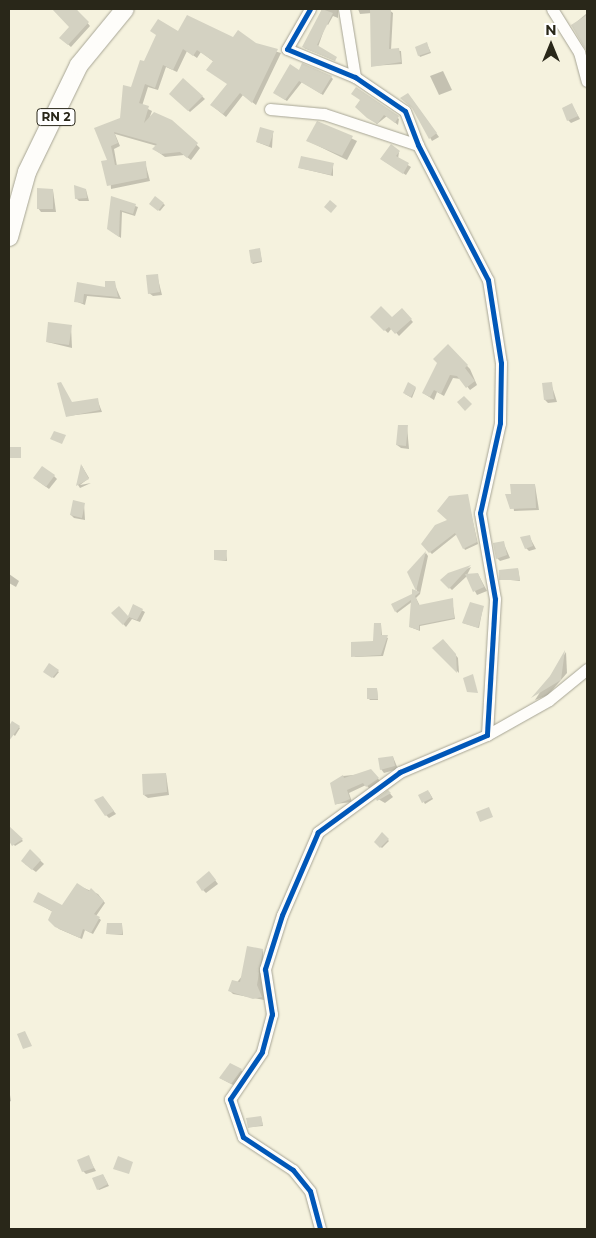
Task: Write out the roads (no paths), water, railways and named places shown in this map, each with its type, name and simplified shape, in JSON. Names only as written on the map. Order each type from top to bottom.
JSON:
[{"type":"main road","name":"RN 2","points":[[9,237],[27,172],[79,65],[125,9]]},
{"type":"street","points":[[310,9],[287,49],[355,77],[405,111],[418,145],[488,280],[500,363],[500,423],[480,514],[495,599],[487,735]]},
{"type":"street","points":[[344,9],[355,77]]},
{"type":"street","points":[[552,9],[579,52],[587,81]]},
{"type":"street","points":[[270,109],[324,114],[418,145]]},
{"type":"street","points":[[320,1229],[310,1191],[293,1170],[243,1137],[230,1099],[262,1052],[272,1014],[265,969],[282,915],[318,832],[400,772],[487,735],[549,700],[587,669]]}]
